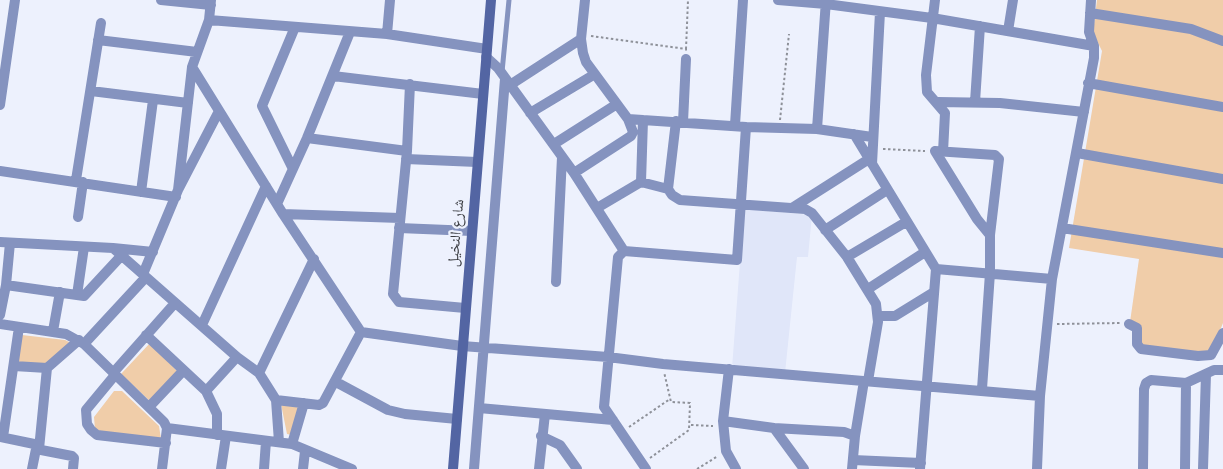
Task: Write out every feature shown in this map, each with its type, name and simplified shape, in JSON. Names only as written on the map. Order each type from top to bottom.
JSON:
[{"type":"main road","name":"شارع النخيل","points":[[453,469],[491,0]]},
{"type":"street","points":[[0,105],[15,0]]},
{"type":"street","points":[[161,0],[211,3],[209,20],[192,67],[177,193]]},
{"type":"street","points":[[388,34],[390,0]]},
{"type":"street","points":[[574,173],[631,136],[633,132],[628,119],[586,62],[581,36],[585,0]]},
{"type":"street","points":[[735,125],[743,0]]},
{"type":"street","points":[[778,0],[826,2],[1094,46]]},
{"type":"street","points":[[935,0],[926,75],[927,92],[938,102],[945,117],[939,151],[977,219],[990,235]]},
{"type":"street","points":[[1008,31],[1013,0]]},
{"type":"street","points":[[1037,469],[1040,396],[1052,279],[1094,58],[1094,46],[1089,32],[1091,0]]},
{"type":"street","points":[[817,129],[826,2]]},
{"type":"street","points":[[792,208],[870,162],[873,148],[872,137],[880,12]]},
{"type":"street","points":[[1090,13],[1191,30],[1223,41]]},
{"type":"street","points":[[209,20],[388,34],[486,53],[554,144],[624,251]]},
{"type":"street","points":[[78,217],[80,181],[101,23]]},
{"type":"street","points":[[974,102],[980,26]]},
{"type":"street","points":[[293,169],[262,106],[295,27]]},
{"type":"street","points":[[277,204],[308,138],[350,32]]},
{"type":"street","points":[[506,79],[581,36]]},
{"type":"street","points":[[98,40],[197,52]]},
{"type":"street","points":[[668,189],[680,121],[686,54]]},
{"type":"street","points":[[192,67],[283,214],[361,332],[462,346],[608,357],[662,364],[866,381],[982,389],[1040,396]]},
{"type":"street","points":[[530,113],[595,74]]},
{"type":"street","points":[[333,76],[483,94]]},
{"type":"street","points":[[474,469],[506,79]]},
{"type":"street","points":[[1088,83],[1223,107]]},
{"type":"street","points":[[410,84],[406,155],[393,294],[396,301],[465,308]]},
{"type":"street","points":[[91,91],[188,103]]},
{"type":"street","points":[[141,192],[153,100]]},
{"type":"street","points":[[938,102],[974,102],[1084,112]]},
{"type":"street","points":[[554,144],[617,104]]},
{"type":"street","points":[[14,366],[47,368],[81,342],[144,276],[177,193],[219,112]]},
{"type":"street","points":[[628,119],[680,121],[746,127],[817,129],[872,137]]},
{"type":"street","points":[[642,182],[644,120]]},
{"type":"street","points":[[624,251],[735,261],[738,258],[746,127]]},
{"type":"street","points":[[597,208],[642,182],[668,189],[672,195],[680,200],[809,210],[847,258],[876,304],[878,316],[855,436],[852,465],[920,466],[936,269],[854,134]]},
{"type":"street","points":[[308,138],[406,155],[477,162]]},
{"type":"street","points":[[939,151],[995,156],[1000,159],[990,235],[990,274],[982,389]]},
{"type":"street","points":[[1076,153],[1223,179]]},
{"type":"street","points":[[556,282],[562,157]]},
{"type":"street","points":[[0,171],[80,181],[141,192],[177,193]]},
{"type":"street","points":[[202,325],[266,186]]},
{"type":"street","points":[[825,230],[887,190]]},
{"type":"street","points":[[283,214],[400,223],[472,231]]},
{"type":"street","points":[[847,258],[906,222]]},
{"type":"street","points":[[1062,228],[1223,253]]},
{"type":"street","points":[[0,314],[6,285],[5,242],[153,252]]},
{"type":"street","points":[[77,295],[84,247]]},
{"type":"street","points":[[114,248],[237,357],[259,373],[276,400],[279,442]]},
{"type":"street","points":[[624,251],[618,257],[604,407],[644,467]]},
{"type":"street","points":[[868,289],[925,252]]},
{"type":"street","points":[[6,285],[84,296],[122,255]]},
{"type":"street","points":[[259,373],[314,259]]},
{"type":"street","points":[[936,269],[1052,279]]},
{"type":"street","points":[[53,331],[60,292]]},
{"type":"street","points":[[878,316],[895,316],[934,292]]},
{"type":"street","points":[[166,443],[97,435],[87,424],[86,410],[175,303]]},
{"type":"street","points":[[0,324],[72,335],[149,407],[167,428],[292,444],[351,469]]},
{"type":"street","points":[[1129,324],[1137,328],[1137,344],[1140,349],[1198,356],[1211,356],[1223,333]]},
{"type":"street","points":[[19,327],[1,437],[72,456],[73,469]]},
{"type":"street","points":[[276,400],[323,403],[336,382],[361,332]]},
{"type":"street","points":[[146,336],[206,391],[216,411],[222,435],[221,469]]},
{"type":"street","points":[[206,391],[237,357]]},
{"type":"street","points":[[39,447],[47,368]]},
{"type":"street","points":[[729,369],[723,424],[726,451],[736,469]]},
{"type":"street","points":[[1143,469],[1145,385],[1150,380],[1186,383],[1216,369],[1223,370]]},
{"type":"street","points":[[149,407],[183,371]]},
{"type":"street","points":[[1203,469],[1206,374]]},
{"type":"street","points":[[336,382],[388,410],[405,414],[457,419]]},
{"type":"street","points":[[1185,469],[1186,383]]},
{"type":"street","points":[[292,444],[304,403]]},
{"type":"street","points":[[479,408],[613,420]]},
{"type":"street","points":[[539,469],[541,436],[545,414]]},
{"type":"street","points":[[723,424],[844,432],[855,436]]},
{"type":"street","points":[[162,469],[167,428]]},
{"type":"street","points":[[774,428],[804,469]]},
{"type":"street","points":[[541,436],[560,445],[577,469]]},
{"type":"street","points":[[264,469],[266,441]]},
{"type":"street","points":[[32,469],[34,450],[39,447]]},
{"type":"street","points":[[303,469],[306,451]]},
{"type":"lane","points":[[506,79],[509,0]]},
{"type":"path","points":[[581,36],[686,54],[688,0]]},
{"type":"path","points":[[779,127],[789,34]]},
{"type":"path","points":[[873,148],[939,151]]},
{"type":"path","points":[[1047,324],[1091,322],[1129,324]]},
{"type":"path","points":[[644,467],[690,430],[690,403],[671,402],[662,364]]},
{"type":"path","points":[[621,432],[670,399]]},
{"type":"path","points":[[690,425],[723,424]]},
{"type":"path","points":[[697,469],[726,451]]},
{"type":"shaded area","points":[[1097,0],[1223,0],[1223,323],[1210,355],[1139,347],[1130,322],[1139,259],[1069,248],[1102,51],[1093,33]]},
{"type":"shaded area","points":[[744,209],[812,215],[808,257],[797,257],[785,373],[732,368]]},
{"type":"shaded area","points":[[22,335],[65,340],[73,344],[50,367],[18,363]]},
{"type":"shaded area","points":[[150,343],[180,374],[152,403],[121,374]]},
{"type":"shaded area","points":[[114,391],[122,391],[159,426],[161,439],[101,433],[95,429],[94,417]]},
{"type":"shaded area","points":[[281,404],[301,408],[292,435],[287,434]]}]
